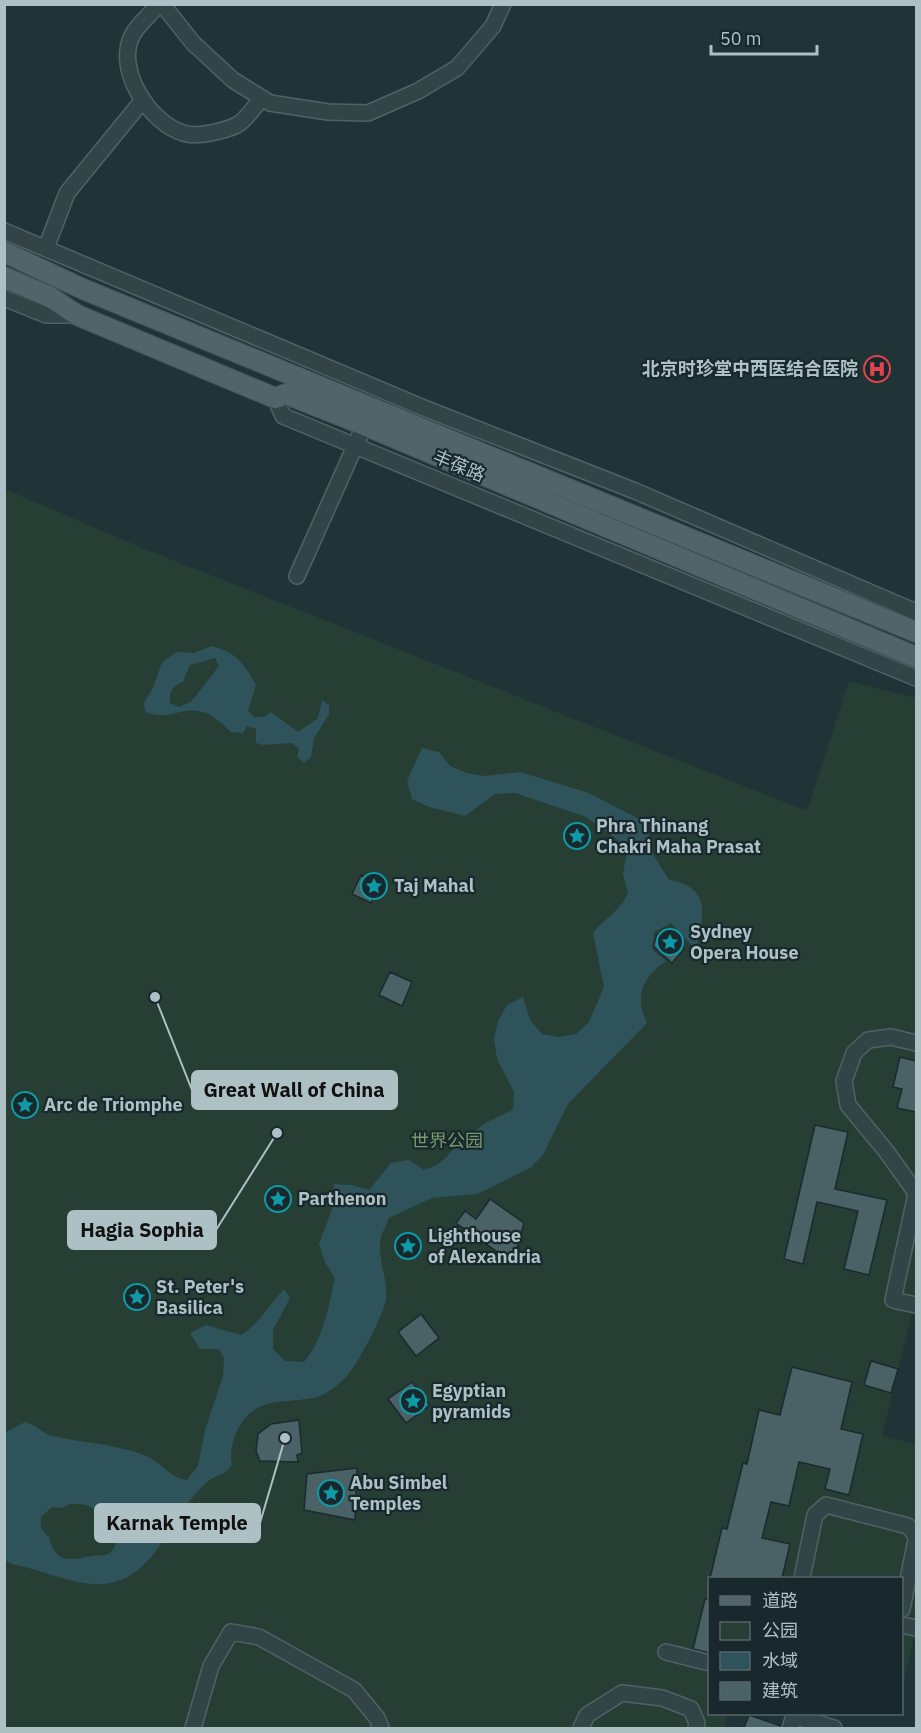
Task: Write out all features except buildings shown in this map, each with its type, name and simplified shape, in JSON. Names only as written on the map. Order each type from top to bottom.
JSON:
[{"type":"main road","name":"丰葆路","points":[[4,252],[82,288],[916,632]]},
{"type":"main road","name":"丰葆路","points":[[4,277],[50,297],[77,315],[274,398],[286,394],[372,408],[916,657]]},
{"type":"street","points":[[262,98],[238,124],[212,132],[184,134],[162,123],[143,100],[129,76],[131,37],[160,4],[193,43],[233,80],[262,98],[270,103],[328,112],[368,112],[418,91],[457,68],[493,26],[503,4]]},
{"type":"street","points":[[46,248],[67,193],[143,100]]},
{"type":"street","points":[[4,231],[46,248],[372,408],[635,491],[916,612]]},
{"type":"street","points":[[4,298],[46,315],[77,315]]},
{"type":"street","points":[[274,398],[283,416],[916,678]]},
{"type":"street","points":[[297,576],[372,408]]},
{"type":"street","points":[[916,1043],[891,1036],[868,1040],[854,1053],[844,1081],[848,1105],[886,1151],[916,1193],[893,1300],[916,1305]]},
{"type":"street","points":[[802,1577],[816,1515],[826,1505],[908,1526],[916,1538],[903,1604]]},
{"type":"street","points":[[193,1728],[211,1666],[231,1632],[259,1637],[354,1690],[377,1718],[381,1728]]},
{"type":"street","points":[[666,1652],[708,1662]]},
{"type":"street","points":[[581,1728],[587,1715],[622,1693],[662,1698],[691,1709],[697,1724],[696,1728]]},
{"type":"street","points":[[790,1728],[794,1716],[834,1728]]},
{"type":"green space","name":"世界公园","points":[[5,489],[140,547],[807,811],[849,681],[916,698],[916,1297],[882,1436],[916,1444],[916,1628],[903,1686],[903,1577],[708,1577],[708,1715],[728,1715],[724,1728],[5,1728]]},
{"type":"water","points":[[211,646],[220,648],[238,660],[256,685],[248,711],[254,717],[264,717],[271,712],[298,732],[318,718],[322,700],[329,705],[329,714],[314,738],[311,757],[304,763],[297,757],[299,749],[292,743],[263,745],[256,743],[256,729],[247,726],[243,733],[231,732],[217,719],[194,710],[166,715],[146,712],[143,704],[153,688],[162,662],[177,652],[194,653]],"holes":[[[215,658],[219,666],[191,702],[179,707],[170,703],[172,690],[183,682],[190,665]]]},
{"type":"water","points":[[422,748],[439,752],[450,766],[467,773],[485,776],[520,772],[589,793],[637,818],[648,832],[651,851],[669,880],[693,889],[699,897],[702,915],[696,950],[671,923],[654,932],[653,950],[666,961],[651,974],[643,988],[641,1004],[647,1023],[568,1104],[543,1155],[530,1168],[478,1194],[432,1198],[389,1218],[380,1244],[386,1299],[369,1341],[349,1374],[330,1391],[321,1395],[270,1403],[261,1406],[245,1418],[236,1433],[232,1446],[230,1468],[211,1479],[200,1489],[179,1515],[156,1551],[136,1572],[119,1581],[102,1584],[85,1583],[12,1564],[5,1560],[4,1433],[25,1422],[53,1436],[133,1451],[155,1461],[176,1477],[187,1480],[198,1466],[205,1430],[223,1376],[224,1358],[219,1349],[200,1349],[190,1333],[206,1325],[241,1335],[259,1320],[284,1289],[290,1298],[273,1330],[273,1349],[285,1361],[304,1362],[321,1333],[335,1278],[325,1262],[319,1244],[332,1209],[334,1184],[352,1185],[369,1190],[391,1163],[409,1160],[424,1170],[432,1167],[442,1161],[475,1130],[513,1110],[514,1092],[497,1059],[494,1039],[498,1021],[507,1005],[523,997],[530,1020],[542,1034],[559,1037],[576,1034],[589,1022],[604,987],[593,933],[616,910],[628,893],[623,874],[626,856],[618,840],[586,817],[515,793],[495,794],[465,816],[429,807],[412,799],[407,781]],"holes":[[[70,1504],[79,1504],[94,1509],[113,1536],[115,1545],[110,1553],[72,1559],[60,1557],[56,1553],[49,1537],[44,1533],[41,1517],[52,1507],[62,1508]]]},
{"type":"place","name":"北京时珍堂中西医结合医院","points":[[877,369]]},
{"type":"place","name":"Phra Thinang Chakri Maha Prasat","points":[[577,836]]},
{"type":"place","name":"Taj Mahal","points":[[374,886]]},
{"type":"place","name":"Sydney Opera House","points":[[670,942]]},
{"type":"place","name":"Great Wall of China","points":[[155,997]]},
{"type":"place","name":"Arc de Triomphe","points":[[25,1105]]},
{"type":"place","name":"Hagia Sophia","points":[[277,1133]]},
{"type":"place","name":"Parthenon","points":[[278,1199]]},
{"type":"place","name":"Lighthouse of Alexandria","points":[[408,1246]]},
{"type":"place","name":"St. Peter's Basilica","points":[[137,1297]]},
{"type":"place","name":"Egyptian pyramids","points":[[413,1401]]},
{"type":"place","name":"Karnak Temple","points":[[285,1438]]},
{"type":"place","name":"Abu Simbel Temples","points":[[331,1493]]}]
